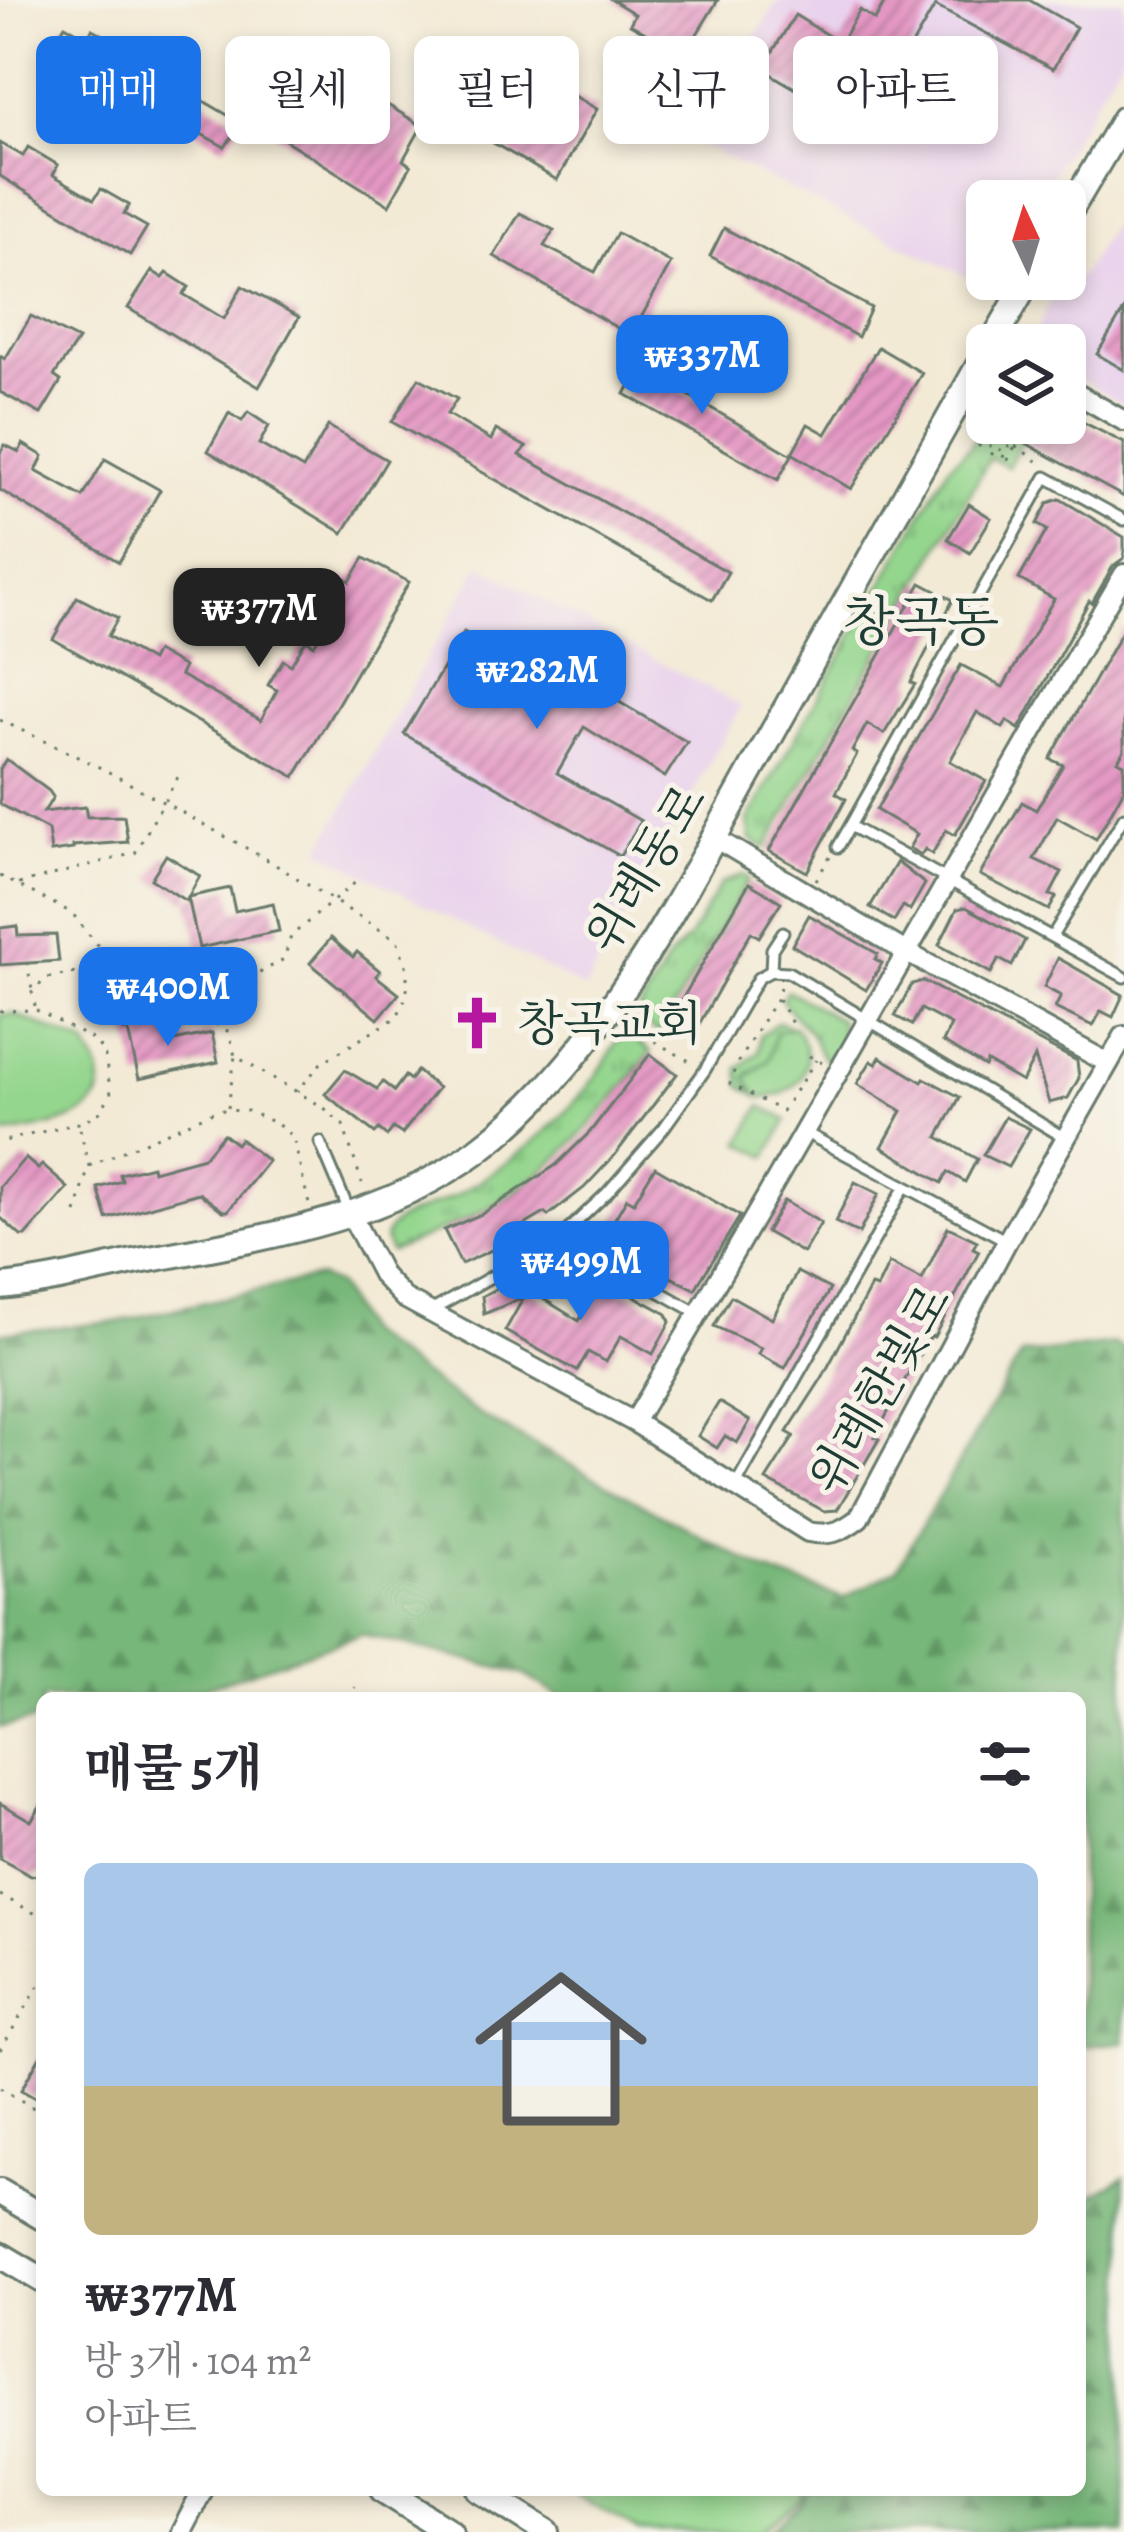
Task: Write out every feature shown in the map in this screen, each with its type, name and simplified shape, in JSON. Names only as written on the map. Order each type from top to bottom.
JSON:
[{"type":"street","points":[[1086,182],[1124,118]]},
{"type":"street","name":"위례동로","points":[[0,1287],[313,1224],[360,1210],[434,1178],[478,1151],[550,1084],[607,1015],[966,390]]},
{"type":"street","points":[[1086,399],[1124,421]]},
{"type":"street","points":[[634,1423],[806,1133],[1124,574]]},
{"type":"street","points":[[713,837],[1108,1064]]},
{"type":"street","name":"위례한빛로","points":[[360,1210],[383,1276],[404,1298],[634,1423],[808,1532],[842,1532],[859,1518],[1007,1241],[1124,1036]]},
{"type":"street","points":[[0,2192],[36,2213]]},
{"type":"street","points":[[0,2255],[36,2277]]},
{"type":"street","points":[[181,2532],[200,2496]]},
{"type":"street","points":[[393,2496],[450,2532]]},
{"type":"street","points":[[490,2496],[547,2532]]},
{"type":"lane","points":[[838,847],[1046,477],[1124,520]]},
{"type":"lane","points":[[1053,935],[1124,817]]},
{"type":"lane","points":[[850,826],[1124,977]]},
{"type":"lane","points":[[771,971],[772,949],[782,932]]},
{"type":"lane","points":[[431,1312],[561,1237],[663,1129],[705,1070],[758,978],[771,971],[788,972],[1065,1138]]},
{"type":"lane","points":[[806,1133],[1007,1241]]},
{"type":"lane","points":[[320,1142],[360,1210]]},
{"type":"lane","name":"위례한빛로","points":[[734,1486],[904,1188]]},
{"type":"lane","points":[[561,1237],[699,1313]]},
{"type":"path","points":[[1016,444],[1006,462],[1002,459],[1009,446],[1004,444],[996,456],[987,451],[995,431],[1016,444],[1041,464],[1046,477]]},
{"type":"path","points":[[0,720],[266,859],[397,940],[407,968],[407,994],[397,1017],[321,1064],[297,1092]]},
{"type":"path","points":[[17,885],[136,853],[179,775]]},
{"type":"path","points":[[807,893],[838,847]]},
{"type":"path","points":[[0,876],[72,913],[98,946],[123,965],[229,1032],[235,1056],[228,1110]]},
{"type":"path","points":[[195,1010],[284,958],[291,936],[357,881]]},
{"type":"path","points":[[27,962],[36,1010]]},
{"type":"path","points":[[32,992],[47,978],[123,965]]},
{"type":"path","points":[[794,1027],[777,998],[736,1065],[730,1084],[782,1112],[816,1060],[808,1056]]},
{"type":"path","points":[[0,1011],[36,1010],[90,1039],[104,1051],[110,1094],[100,1112],[79,1123],[0,1142]]},
{"type":"path","points":[[607,1015],[705,1070]]},
{"type":"path","points":[[235,1056],[343,1125],[360,1210]]},
{"type":"path","points":[[89,1166],[218,1110],[248,1111],[293,1137],[313,1224]]},
{"type":"path","points":[[76,1213],[89,1166],[79,1123]]},
{"type":"path","points":[[352,1692],[355,1687]]},
{"type":"path","points":[[0,1894],[36,1915]]},
{"type":"path","points":[[0,2050],[36,1991]]},
{"type":"path","points":[[0,2088],[36,2109]]},
{"type":"shaded area","points":[[779,0],[1124,0],[1124,52],[1048,180],[966,180],[966,277],[699,144],[769,144],[769,36],[756,36]]},
{"type":"shaded area","points":[[1124,203],[1124,405],[1086,382],[1086,324],[1040,324],[1051,300],[1086,300],[1086,268]]},
{"type":"shaded area","points":[[480,565],[741,706],[585,989],[320,850]]},
{"type":"green space","points":[[1020,444],[1008,467],[990,458],[766,848],[751,840],[748,821],[949,466],[971,445]]},
{"type":"green space","points":[[743,875],[749,878],[659,1033],[635,1018],[669,958],[689,938],[721,884]]},
{"type":"green space","points":[[787,990],[840,1020],[843,1039],[831,1063],[782,1000]]},
{"type":"green space","points":[[14,1014],[85,1044],[98,1069],[101,1088],[81,1114],[0,1135],[0,1015]]},
{"type":"green space","points":[[779,1022],[791,1027],[769,1060],[748,1074],[755,1094],[741,1086],[739,1068],[759,1052],[760,1035]]},
{"type":"green space","points":[[794,1027],[806,1052],[802,1075],[785,1092],[758,1097],[746,1078],[769,1060],[776,1032]]},
{"type":"green space","points":[[630,1035],[651,1052],[559,1156],[492,1206],[390,1252],[388,1230],[457,1195],[527,1147],[587,1088],[617,1041]]},
{"type":"green space","points":[[761,1106],[787,1120],[767,1157],[741,1143]]},
{"type":"green space","points":[[319,1277],[337,1285],[364,1333],[478,1414],[765,1571],[843,1598],[897,1569],[1021,1355],[1114,1344],[1124,1349],[1124,2042],[1086,2046],[1086,1692],[552,1692],[523,1674],[362,1634],[184,1692],[36,1692],[36,1720],[0,1727],[0,1333],[116,1322]]},
{"type":"green space","points":[[1124,2177],[1124,2532],[770,2532],[806,2496],[1086,2496],[1086,2199]]},
{"type":"green space","points":[[578,2496],[802,2496],[761,2532],[639,2532]]},
{"type":"building","points":[[612,0],[718,0],[696,36],[651,36],[630,24],[635,14]]},
{"type":"building","points":[[886,0],[1029,0],[1076,27],[1053,69],[935,6],[917,36],[844,36],[860,10],[875,20]]},
{"type":"building","points":[[795,15],[829,36],[793,36],[793,87],[769,73],[769,58]]},
{"type":"building","points":[[65,25],[84,36],[58,36]]},
{"type":"building","points":[[201,99],[225,114],[225,147],[201,134]]},
{"type":"building","points":[[579,99],[597,109],[579,141]]},
{"type":"building","points":[[390,106],[414,121],[414,140],[403,160],[411,166],[389,205],[291,144],[390,144]]},
{"type":"building","points":[[0,143],[23,156],[28,147],[58,165],[53,175],[94,199],[101,189],[129,205],[124,214],[147,227],[130,255],[0,176]]},
{"type":"building","points":[[495,144],[577,144],[557,180]]},
{"type":"building","points":[[520,213],[554,230],[544,246],[595,272],[617,233],[671,263],[631,336],[494,256]]},
{"type":"building","points":[[724,228],[871,308],[858,337],[710,256]]},
{"type":"building","points":[[152,271],[163,278],[167,273],[189,287],[183,294],[224,319],[242,286],[299,317],[259,387],[128,308]]},
{"type":"building","points":[[1124,310],[1124,370],[1097,354]]},
{"type":"building","points":[[31,316],[78,340],[54,376],[61,381],[41,414],[0,392],[0,356],[5,359]]},
{"type":"building","points":[[878,347],[922,373],[851,489],[792,453],[808,424],[826,434]]},
{"type":"building","points":[[648,352],[683,371],[673,386],[792,455],[778,480],[625,394]]},
{"type":"building","points":[[419,378],[457,399],[447,414],[491,440],[496,430],[526,447],[520,455],[728,572],[712,600],[392,422]]},
{"type":"building","points":[[248,412],[269,426],[259,444],[303,469],[328,426],[387,460],[343,533],[208,451],[229,413],[242,421]]},
{"type":"building","points":[[1086,424],[1124,443],[1124,497],[1027,444],[1086,444]]},
{"type":"building","points":[[23,444],[43,456],[36,471],[83,497],[105,459],[160,490],[119,562],[0,490],[0,453],[5,445],[19,452]]},
{"type":"building","points":[[1060,499],[1124,537],[1124,558],[1089,601],[1019,729],[1007,721],[1003,728],[977,712],[950,761],[986,781],[955,835],[946,830],[932,854],[925,849],[921,855],[909,848],[917,834],[876,810],[961,665],[1003,687],[1054,599],[1019,579],[1047,530],[1037,524],[1048,503]]},
{"type":"building","points":[[969,504],[991,518],[970,553],[948,539]]},
{"type":"building","points":[[364,558],[409,582],[295,777],[53,639],[77,597],[118,618],[108,636],[151,661],[156,651],[184,667],[180,675],[261,720],[277,690],[268,685],[283,660],[291,665],[306,640],[314,645],[336,608],[328,604],[342,577],[350,581]]},
{"type":"building","points":[[921,583],[953,600],[911,682],[915,684],[884,734],[867,724],[852,751],[857,754],[836,793],[846,799],[807,872],[769,851]]},
{"type":"building","points":[[1124,628],[1124,750],[1118,761],[1124,764],[1124,789],[1096,839],[1057,817],[1034,859],[1062,872],[1050,895],[1056,897],[1049,910],[980,875],[1022,802],[1036,810],[1063,765],[1050,759]]},
{"type":"building","points":[[464,632],[534,673],[548,645],[615,685],[609,696],[687,742],[665,777],[584,727],[557,773],[641,821],[620,856],[404,734]]},
{"type":"building","points":[[6,759],[49,791],[53,797],[44,812],[85,807],[87,817],[124,816],[128,842],[51,852],[48,830],[0,804],[0,769]]},
{"type":"building","points":[[166,855],[200,876],[186,901],[151,879]]},
{"type":"building","points":[[897,862],[925,884],[910,910],[903,906],[894,921],[870,907]]},
{"type":"building","points":[[749,883],[781,902],[759,937],[751,932],[693,1035],[669,1022]]},
{"type":"building","points":[[230,888],[235,911],[273,903],[279,931],[199,948],[188,897]]},
{"type":"building","points":[[966,907],[1025,940],[1012,966],[999,959],[991,973],[939,945],[957,909]]},
{"type":"building","points":[[809,915],[878,954],[875,959],[882,963],[866,990],[792,945]]},
{"type":"building","points":[[17,926],[18,936],[56,935],[59,961],[0,965],[0,928]]},
{"type":"building","points":[[331,938],[353,957],[357,952],[399,994],[378,1019],[310,963]]},
{"type":"building","points":[[1058,958],[1123,995],[1113,1017],[1101,1011],[1093,1026],[1055,1008],[1061,996],[1044,987]]},
{"type":"building","points":[[923,981],[1077,1061],[1079,1078],[1068,1098],[1049,1103],[1035,1057],[1022,1082],[943,1042],[951,1025],[921,1009],[912,1025],[895,1016],[912,984]]},
{"type":"building","points":[[104,986],[140,1007],[125,1031],[90,1010]]},
{"type":"building","points":[[169,1018],[174,1041],[212,1033],[218,1062],[139,1079],[127,1027]]},
{"type":"building","points":[[650,1054],[677,1074],[615,1155],[548,1216],[545,1213],[496,1242],[498,1247],[461,1264],[444,1230],[482,1214],[556,1165],[590,1132]]},
{"type":"building","points":[[880,1057],[960,1097],[938,1137],[977,1159],[965,1182],[948,1172],[942,1183],[882,1147],[902,1111],[857,1084],[871,1061],[876,1064]]},
{"type":"building","points":[[345,1070],[377,1089],[383,1082],[394,1091],[405,1076],[410,1080],[417,1071],[438,1088],[402,1134],[393,1128],[387,1136],[379,1129],[375,1133],[325,1094]]},
{"type":"building","points":[[1005,1117],[1030,1129],[1008,1167],[983,1155]]},
{"type":"building","points":[[223,1134],[236,1144],[240,1139],[268,1161],[228,1211],[199,1193],[107,1219],[98,1188],[122,1181],[120,1174],[152,1166],[153,1171],[204,1157]]},
{"type":"building","points":[[25,1158],[38,1169],[42,1165],[68,1188],[21,1236],[0,1217],[0,1187]]},
{"type":"building","points":[[655,1167],[740,1216],[695,1289],[608,1246],[607,1232],[627,1198],[634,1202]]},
{"type":"building","points":[[855,1182],[879,1194],[859,1233],[835,1222]]},
{"type":"building","points":[[784,1201],[821,1223],[803,1253],[766,1232]]},
{"type":"building","points":[[948,1227],[977,1241],[973,1248],[979,1251],[837,1510],[824,1511],[766,1480],[794,1436],[787,1432],[871,1286],[877,1288],[889,1263],[922,1280]]},
{"type":"building","points":[[797,1272],[830,1289],[785,1368],[758,1354],[761,1348],[714,1326],[731,1296],[772,1319]]},
{"type":"building","points":[[603,1279],[667,1314],[670,1322],[653,1354],[621,1336],[606,1362],[588,1352],[577,1371],[505,1331],[524,1297],[484,1314],[482,1296],[513,1280],[579,1321]]},
{"type":"building","points":[[719,1402],[750,1421],[737,1443],[725,1436],[717,1448],[698,1436]]},
{"type":"building","points":[[0,1803],[31,1821],[36,1813],[36,1875],[0,1859]]},
{"type":"building","points":[[36,2064],[36,2099],[21,2090]]},
{"type":"place","name":"창곡교회","points":[[477,1023]]},
{"type":"district","name":"창곡동","points":[[921,621]]}]
